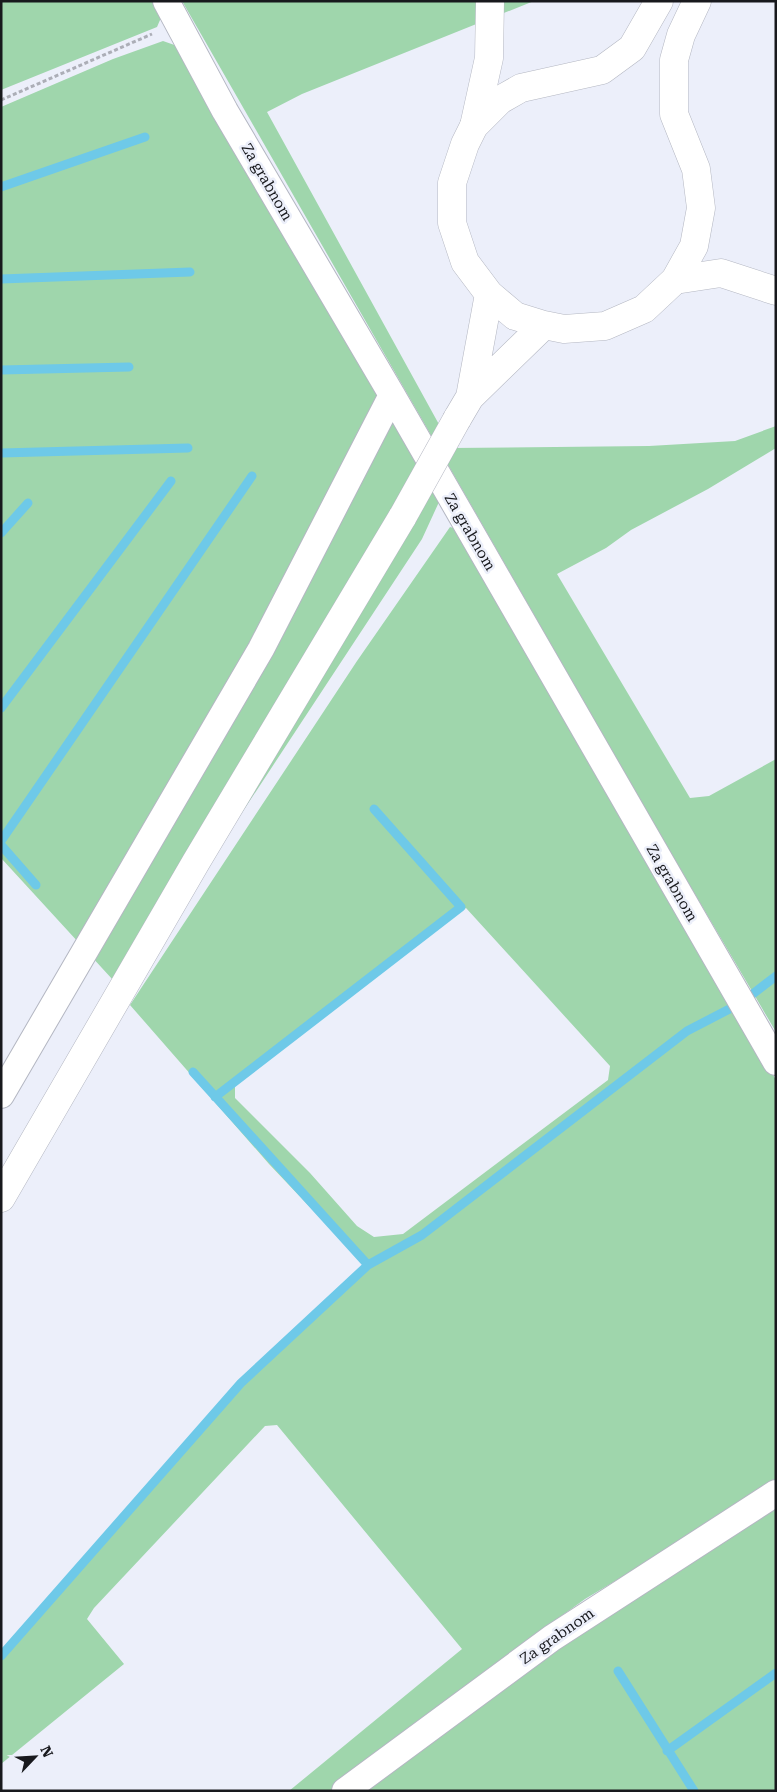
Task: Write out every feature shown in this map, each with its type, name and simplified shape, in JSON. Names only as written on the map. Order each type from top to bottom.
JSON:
[{"type":"main road","points":[[490,1],[489,58],[483,93],[474,126],[465,144],[452,182],[452,223],[465,262],[489,294],[515,316],[564,329],[605,326],[644,309],[675,280],[694,246],[701,208],[696,169],[674,114],[674,60],[681,35],[697,1]]},
{"type":"main road","points":[[498,1],[508,54],[500,100]]},
{"type":"main road","points":[[474,126],[500,100],[521,88],[602,70],[632,48],[657,4]]},
{"type":"main road","points":[[675,280],[721,273],[776,291]]},
{"type":"main road","points":[[463,408],[489,294]]},
{"type":"main road","points":[[1,1198],[196,862],[403,516],[463,408],[544,325]]},
{"type":"street","name":"Za grabnom","points":[[172,12],[225,110],[392,395],[776,1062]]},
{"type":"street","points":[[1,1094],[261,649],[392,395]]},
{"type":"street","name":"Za grabnom","points":[[345,1791],[552,1638],[776,1493]]},
{"type":"path","points":[[1,100],[172,12]]},
{"type":"green space","points":[[1,1],[160,1],[163,13],[157,27],[1,90]]},
{"type":"green space","points":[[182,1],[534,1],[302,94],[267,112],[452,448],[649,446],[735,441],[776,426],[776,448],[708,489],[631,530],[606,548],[557,574],[690,798],[709,796],[776,759],[776,1032],[666,845]]},
{"type":"green space","points":[[163,41],[183,48],[439,502],[422,539],[124,992],[1,858],[1,107],[113,59]]},
{"type":"green space","points":[[450,527],[460,530],[776,1080],[776,1485],[585,1599],[477,1677],[330,1791],[289,1791],[462,1649],[277,1425],[265,1426],[94,1608],[87,1619],[124,1664],[1,1764],[1,1659],[187,1443],[272,1353],[364,1264],[269,1164],[130,1005],[357,661]],"holes":[[[466,908],[610,1066],[608,1080],[403,1234],[374,1237],[357,1226],[310,1173],[235,1098],[235,1085],[434,926]]]},
{"type":"green space","points":[[776,1508],[776,1791],[362,1791],[574,1632]]},
{"type":"waterway","points":[[1,187],[145,137]]},
{"type":"waterway","points":[[1,279],[190,272]]},
{"type":"waterway","points":[[1,370],[129,367]]},
{"type":"waterway","points":[[1,453],[188,448]]},
{"type":"waterway","points":[[1,841],[252,476]]},
{"type":"waterway","points":[[1,708],[171,481]]},
{"type":"waterway","points":[[1,533],[28,503]]},
{"type":"waterway","points":[[215,1097],[461,907],[374,809]]},
{"type":"waterway","points":[[1,845],[36,885]]},
{"type":"waterway","points":[[1,1656],[241,1383],[368,1265],[422,1235],[687,1031],[741,1003],[776,976]]},
{"type":"waterway","points":[[193,1072],[368,1265]]},
{"type":"waterway","points":[[618,1671],[694,1791]]},
{"type":"waterway","points":[[667,1751],[776,1673]]}]
